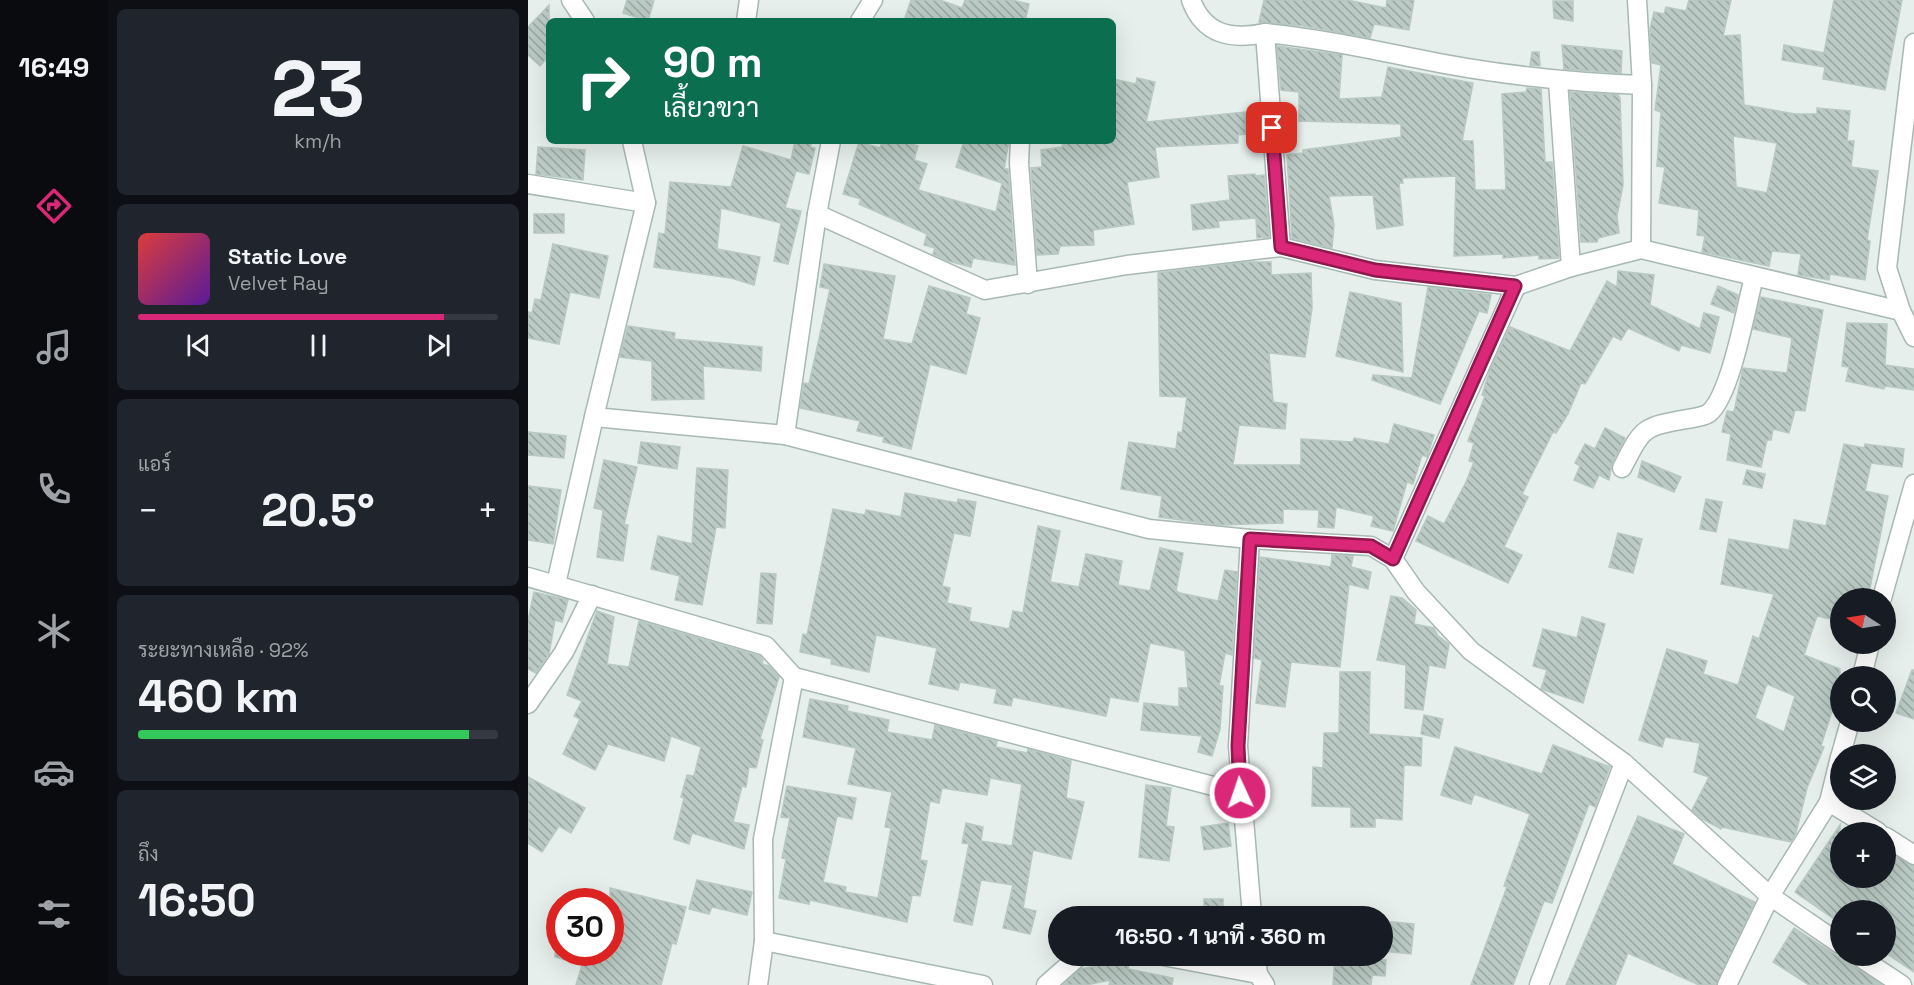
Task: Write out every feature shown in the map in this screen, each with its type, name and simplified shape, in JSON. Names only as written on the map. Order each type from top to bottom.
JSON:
[{"type":"street","points":[[571,0],[583,18]]},
{"type":"street","points":[[746,18],[749,0]]},
{"type":"street","points":[[862,18],[873,0]]},
{"type":"street","points":[[1191,0],[1197,17],[1208,27],[1246,37],[1265,33],[1316,38],[1413,58],[1558,81],[1642,85]]},
{"type":"street","points":[[1637,0],[1642,85],[1641,249]]},
{"type":"street","points":[[1265,33],[1281,247]]},
{"type":"street","points":[[1914,43],[1887,268],[1901,311],[1914,337]]},
{"type":"street","points":[[1558,81],[1571,267]]},
{"type":"street","points":[[556,584],[646,203],[633,144]]},
{"type":"street","points":[[785,435],[830,144]]},
{"type":"street","points":[[1020,144],[1019,163],[1028,284]]},
{"type":"street","points":[[528,184],[646,203]]},
{"type":"street","points":[[818,214],[985,290],[1127,265],[1281,247],[1375,270],[1515,286],[1571,267],[1641,249],[1901,311]]},
{"type":"street","points":[[1622,468],[1640,435],[1650,426],[1707,414],[1718,402],[1728,378],[1754,277]]},
{"type":"street","points":[[1393,559],[1515,286]]},
{"type":"street","points":[[594,417],[785,435],[1149,529],[1250,539],[1371,546],[1393,559],[1416,592],[1471,651],[1624,763],[1770,896],[1830,937]]},
{"type":"street","points":[[1885,588],[1914,484]]},
{"type":"street","points":[[1250,539],[1238,746],[1240,793],[1251,906]]},
{"type":"street","points":[[528,577],[766,646],[794,677],[1240,793]]},
{"type":"street","points":[[528,704],[564,652],[592,595]]},
{"type":"street","points":[[758,985],[764,941],[763,839],[794,677]]},
{"type":"street","points":[[1539,985],[1624,763]]},
{"type":"street","points":[[1727,985],[1770,896],[1830,798]]},
{"type":"street","points":[[1829,802],[1862,822]]},
{"type":"street","points":[[1896,843],[1914,855]]},
{"type":"street","points":[[764,941],[983,985]]},
{"type":"street","points":[[1046,985],[1068,966]]},
{"type":"street","points":[[1204,966],[1262,980]]},
{"type":"street","points":[[1873,966],[1902,985]]},
{"type":"building","points":[[627,0],[654,0],[649,18],[639,18],[623,13]]},
{"type":"building","points":[[911,0],[940,0],[962,8],[965,0],[1012,0],[1029,4],[1026,18],[905,18]]},
{"type":"building","points":[[1264,0],[1347,0],[1386,8],[1387,0],[1414,0],[1409,30],[1374,24],[1370,38],[1304,26],[1259,22]]},
{"type":"building","points":[[1689,0],[1731,0],[1723,36],[1740,35],[1744,105],[1795,114],[1817,114],[1817,108],[1850,111],[1847,141],[1854,141],[1851,167],[1878,171],[1867,240],[1870,241],[1865,280],[1830,274],[1829,280],[1798,275],[1801,254],[1772,251],[1769,266],[1702,252],[1705,236],[1697,235],[1699,210],[1659,203],[1665,167],[1657,166],[1661,112],[1655,110],[1661,65],[1652,63],[1650,29],[1654,12],[1664,14],[1666,7],[1686,11]],"holes":[[[1733,136],[1777,143],[1767,193],[1736,187]]]},
{"type":"building","points":[[1834,0],[1902,0],[1885,90],[1823,79],[1825,67],[1782,60],[1784,45],[1824,53]]},
{"type":"building","points":[[1553,1],[1573,1],[1573,21],[1554,18]]},
{"type":"building","points":[[549,5],[549,18],[546,18],[546,59],[540,66],[528,55],[528,27]]},
{"type":"building","points":[[1562,45],[1622,51],[1621,73],[1564,69]]},
{"type":"building","points":[[1277,46],[1342,55],[1339,99],[1382,97],[1388,67],[1473,83],[1462,141],[1473,141],[1475,190],[1506,190],[1502,94],[1526,92],[1527,88],[1541,89],[1545,162],[1552,162],[1559,258],[1539,259],[1539,255],[1503,258],[1503,254],[1454,256],[1456,176],[1402,178],[1403,183],[1399,183],[1403,225],[1377,229],[1373,195],[1329,196],[1334,225],[1332,248],[1292,238],[1287,155],[1303,153],[1303,150],[1401,137],[1401,124],[1299,121],[1299,92],[1281,90]]},
{"type":"building","points":[[1532,52],[1539,52],[1540,66],[1530,65]]},
{"type":"building","points":[[1137,78],[1155,82],[1146,122],[1245,112],[1246,134],[1238,135],[1238,143],[1155,147],[1159,177],[1127,182],[1134,224],[1093,230],[1094,245],[1060,246],[1058,254],[1037,255],[1031,168],[1042,167],[1041,150],[1062,147],[1062,144],[1116,144],[1116,80],[1136,84]]},
{"type":"building","points":[[1570,92],[1618,95],[1620,98],[1623,185],[1617,216],[1619,233],[1598,238],[1597,242],[1581,242]]},
{"type":"building","points":[[794,144],[811,144],[810,147],[815,148],[809,174],[796,171],[785,208],[801,211],[788,264],[774,261],[781,223],[721,208],[717,249],[760,257],[754,285],[731,278],[654,267],[659,233],[665,234],[670,182],[731,187],[743,146],[791,160]]},
{"type":"building","points":[[858,144],[880,148],[881,144],[918,146],[914,160],[927,164],[918,190],[996,212],[1002,183],[956,167],[963,144],[1008,144],[1004,169],[1008,169],[1015,265],[973,258],[971,267],[948,261],[933,254],[935,248],[924,245],[927,234],[859,204],[861,199],[843,194]]},
{"type":"building","points":[[538,147],[585,150],[583,180],[536,174]]},
{"type":"building","points":[[1255,174],[1255,176],[1264,175],[1269,237],[1257,238],[1256,218],[1218,221],[1219,227],[1193,230],[1191,205],[1230,200],[1228,176]]},
{"type":"building","points":[[534,214],[564,214],[564,233],[534,233]]},
{"type":"building","points":[[553,244],[608,256],[599,298],[570,292],[559,344],[528,338],[528,312],[532,313],[535,299],[541,300]]},
{"type":"building","points":[[1246,262],[1271,262],[1271,275],[1311,273],[1312,308],[1305,357],[1269,353],[1273,402],[1287,404],[1285,429],[1239,425],[1233,465],[1301,465],[1301,439],[1353,442],[1354,438],[1389,444],[1394,424],[1434,435],[1427,457],[1422,455],[1413,484],[1407,482],[1393,531],[1371,526],[1374,516],[1336,507],[1334,528],[1318,527],[1319,510],[1283,509],[1283,523],[1220,525],[1159,517],[1162,496],[1121,489],[1129,442],[1176,449],[1178,432],[1182,433],[1187,397],[1160,396],[1158,273]]},
{"type":"building","points":[[824,264],[895,276],[883,339],[912,344],[929,286],[970,298],[966,314],[980,318],[966,374],[930,364],[911,449],[883,442],[884,437],[857,431],[860,421],[800,408],[804,383],[809,384],[830,289],[820,287]]},
{"type":"building","points":[[1618,271],[1654,275],[1650,305],[1700,329],[1704,313],[1719,317],[1710,353],[1681,345],[1679,351],[1628,328],[1621,340],[1613,336],[1585,384],[1581,383],[1568,414],[1556,433],[1553,432],[1522,494],[1528,497],[1504,547],[1522,555],[1508,583],[1416,541],[1428,516],[1444,524],[1466,482],[1474,462],[1469,461],[1474,443],[1468,441],[1485,396],[1482,395],[1490,370],[1510,327],[1570,351],[1607,281],[1617,287]]},
{"type":"building","points":[[1718,286],[1738,295],[1734,313],[1711,304]]},
{"type":"building","points":[[1428,287],[1491,295],[1487,313],[1479,311],[1440,404],[1372,380],[1373,375],[1412,378]]},
{"type":"building","points":[[1350,292],[1401,303],[1403,372],[1336,356]]},
{"type":"building","points":[[1761,297],[1823,310],[1805,411],[1795,410],[1789,433],[1773,429],[1771,440],[1767,440],[1761,467],[1727,460],[1731,434],[1722,432],[1727,411],[1734,412],[1743,368],[1787,373],[1792,338],[1753,329]]},
{"type":"building","points":[[1847,323],[1887,324],[1885,365],[1914,369],[1914,390],[1885,386],[1884,389],[1846,381],[1849,367],[1842,366]]},
{"type":"building","points":[[628,326],[675,333],[674,339],[762,347],[761,371],[703,366],[704,399],[652,400],[652,361],[620,357]]},
{"type":"building","points":[[1605,428],[1625,438],[1612,463],[1609,480],[1599,475],[1593,488],[1574,480],[1580,466],[1575,463],[1585,444],[1595,449]]},
{"type":"building","points":[[528,432],[566,436],[564,458],[528,455]]},
{"type":"building","points":[[641,442],[680,447],[677,469],[638,463]]},
{"type":"building","points":[[1844,444],[1864,448],[1865,444],[1904,449],[1902,467],[1871,463],[1865,491],[1888,496],[1870,588],[1830,588],[1830,619],[1817,616],[1804,655],[1832,666],[1830,666],[1830,717],[1821,746],[1824,747],[1807,788],[1796,833],[1791,842],[1722,827],[1721,829],[1702,819],[1692,810],[1709,777],[1694,772],[1700,743],[1665,737],[1662,747],[1639,740],[1667,649],[1707,661],[1703,674],[1738,685],[1753,636],[1759,639],[1774,594],[1721,584],[1729,539],[1789,550],[1794,520],[1826,526]],"holes":[[[1767,684],[1795,696],[1784,732],[1755,718]]]},
{"type":"building","points":[[604,460],[637,467],[624,525],[628,525],[623,561],[597,557],[603,510],[594,508]]},
{"type":"building","points":[[1642,461],[1681,477],[1674,492],[1638,477]]},
{"type":"building","points":[[697,468],[728,470],[725,528],[716,527],[702,605],[675,600],[680,576],[651,569],[658,536],[692,544]]},
{"type":"building","points":[[1747,470],[1765,474],[1762,488],[1743,484]]},
{"type":"building","points":[[528,486],[561,490],[553,544],[528,540]]},
{"type":"building","points":[[905,493],[957,503],[958,499],[976,502],[970,536],[954,533],[942,586],[950,588],[947,603],[971,608],[969,621],[1009,629],[1013,611],[1023,613],[1038,526],[1060,531],[1050,582],[1079,587],[1086,554],[1122,561],[1118,585],[1150,591],[1160,548],[1183,553],[1176,591],[1180,593],[1218,601],[1225,570],[1237,572],[1232,655],[1225,653],[1219,686],[1223,686],[1220,729],[1212,756],[1198,752],[1202,736],[1141,730],[1144,703],[1179,707],[1179,688],[1188,688],[1185,651],[1179,649],[1150,643],[1138,702],[1110,697],[1106,716],[1013,697],[1011,706],[994,703],[997,689],[960,682],[958,690],[929,684],[937,648],[876,635],[869,672],[831,664],[832,659],[800,652],[803,634],[807,635],[833,509],[865,515],[866,510],[901,517]]},
{"type":"building","points":[[1706,499],[1722,502],[1716,532],[1700,529]]},
{"type":"building","points":[[1618,533],[1642,539],[1633,573],[1609,567]]},
{"type":"building","points":[[1332,555],[1353,556],[1351,567],[1371,572],[1368,589],[1349,584],[1340,667],[1291,662],[1285,707],[1256,703],[1262,660],[1254,658],[1260,557],[1331,567]]},
{"type":"building","points":[[761,573],[776,574],[772,624],[757,623]]},
{"type":"building","points":[[534,592],[568,600],[562,622],[555,620],[549,654],[536,673],[528,669],[528,620]]},
{"type":"building","points":[[1391,596],[1402,598],[1416,610],[1414,624],[1434,628],[1438,636],[1449,644],[1445,668],[1429,665],[1423,710],[1405,708],[1406,665],[1377,660]]},
{"type":"building","points":[[597,611],[614,617],[607,664],[629,667],[639,621],[760,656],[763,660],[762,664],[769,666],[779,677],[760,739],[763,740],[756,768],[749,767],[746,787],[742,786],[733,822],[749,825],[744,849],[692,833],[689,844],[674,839],[687,775],[694,776],[701,747],[671,736],[664,761],[608,744],[595,770],[563,754],[580,719],[574,716],[582,701],[567,695]]},
{"type":"building","points":[[1582,617],[1605,624],[1583,703],[1541,689],[1547,670],[1533,666],[1543,629],[1577,638]]},
{"type":"building","points":[[1912,670],[1914,670],[1914,719],[1896,713]]},
{"type":"building","points":[[1340,672],[1370,672],[1369,734],[1422,738],[1421,766],[1404,765],[1402,820],[1375,818],[1375,827],[1351,827],[1351,807],[1312,806],[1313,767],[1323,768],[1324,733],[1339,733]]},
{"type":"building","points":[[810,699],[848,706],[847,711],[889,720],[887,732],[932,740],[935,725],[997,741],[996,747],[1027,753],[1028,749],[1071,761],[1066,798],[1084,802],[1071,859],[1033,850],[1023,908],[1036,911],[1030,934],[1003,928],[1013,885],[981,880],[972,925],[954,921],[969,844],[962,843],[966,823],[983,827],[981,841],[1012,846],[1022,784],[990,778],[987,795],[942,788],[939,803],[930,801],[920,860],[927,861],[920,896],[912,895],[907,922],[810,900],[809,904],[779,898],[786,859],[782,858],[790,818],[781,817],[787,786],[856,798],[852,819],[837,816],[823,882],[846,887],[845,892],[878,898],[891,828],[885,827],[892,792],[848,784],[856,748],[803,737]]},
{"type":"building","points":[[1424,715],[1443,719],[1439,738],[1421,734]]},
{"type":"building","points":[[1553,745],[1610,767],[1595,807],[1589,804],[1552,903],[1544,901],[1513,985],[1471,985],[1507,887],[1504,886],[1530,814],[1474,794],[1471,804],[1441,795],[1455,747],[1542,774]]},
{"type":"building","points":[[528,777],[585,808],[571,833],[559,826],[542,852],[528,843]]},
{"type":"building","points":[[1146,785],[1171,788],[1166,826],[1174,827],[1169,861],[1139,857]]},
{"type":"building","points":[[1638,816],[1684,834],[1672,864],[1755,902],[1716,985],[1699,985],[1628,953],[1615,985],[1566,985]]},
{"type":"building","points":[[1228,823],[1231,846],[1204,850],[1201,827]]},
{"type":"building","points":[[1830,840],[1830,888],[1896,888],[1896,856],[1914,866],[1914,972],[1896,960],[1896,900],[1830,900],[1830,916],[1795,892]]},
{"type":"building","points":[[697,880],[752,892],[747,915],[712,907],[709,914],[689,909]]},
{"type":"building","points":[[624,892],[686,907],[676,944],[672,943],[661,985],[576,985],[582,966],[624,966]]},
{"type":"building","points":[[1204,899],[1223,899],[1223,906],[1204,906]]},
{"type":"building","points":[[1393,922],[1414,924],[1411,954],[1393,952]]},
{"type":"building","points":[[1794,928],[1830,951],[1830,966],[1853,966],[1882,985],[1809,985],[1773,962]]},
{"type":"building","points":[[1096,966],[1129,966],[1128,969],[1173,978],[1172,985],[1109,985],[1111,980],[1086,985],[1063,985],[1081,969]]},
{"type":"building","points":[[1334,966],[1386,966],[1385,976],[1372,975],[1371,985],[1333,985]]},
{"type":"route","points":[[1240,793],[1238,746],[1250,539],[1371,546],[1393,559],[1515,286],[1375,270],[1281,247],[1272,128]]}]
